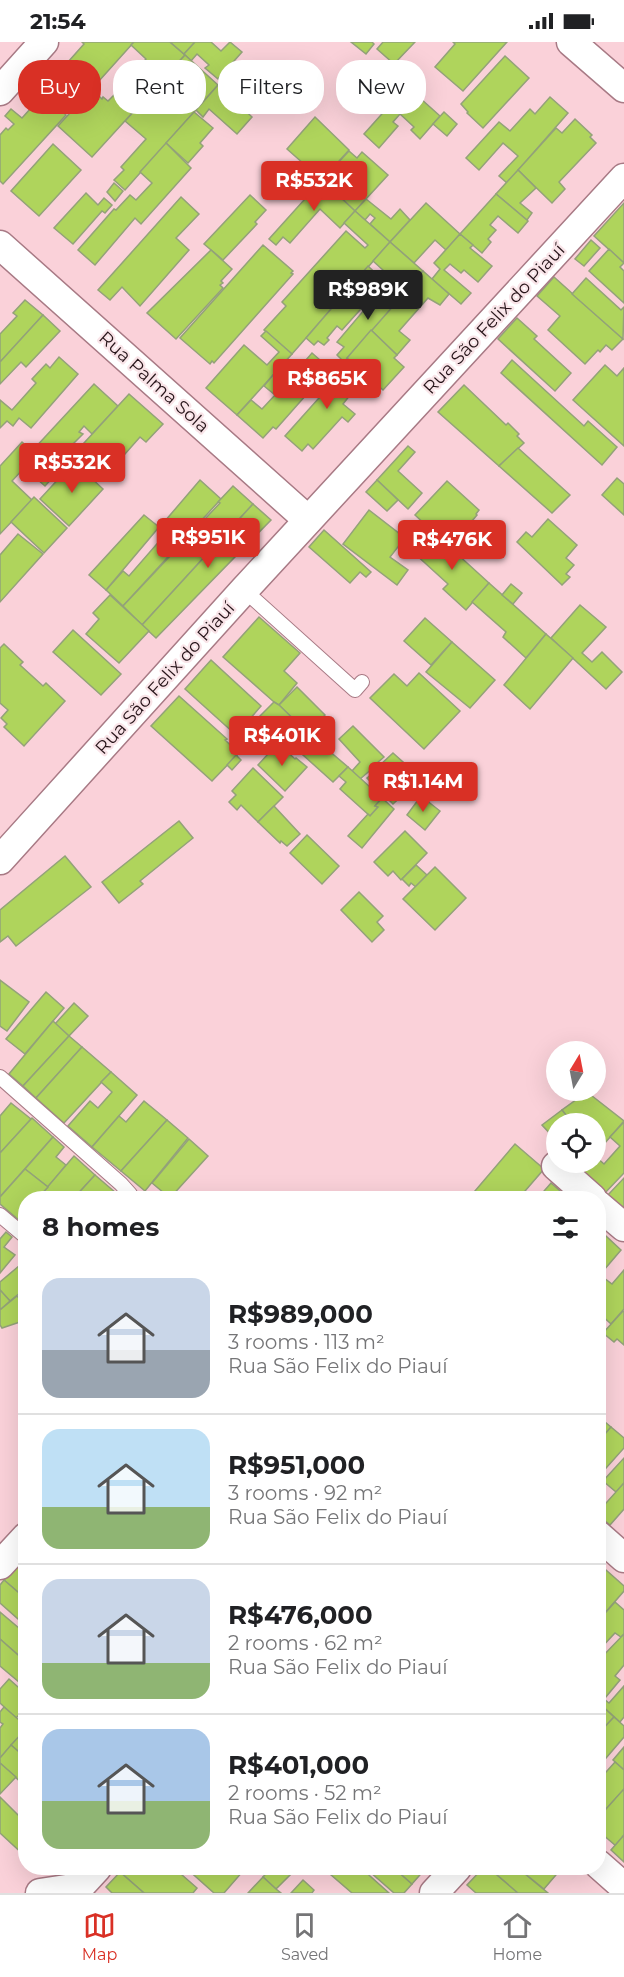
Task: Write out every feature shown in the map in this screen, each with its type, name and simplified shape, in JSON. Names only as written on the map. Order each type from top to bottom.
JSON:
[{"type":"street","points":[[0,91],[44,42]]},
{"type":"street","points":[[572,42],[624,88]]},
{"type":"street","name":"Rua São Felix do Piauí","points":[[0,860],[308,520],[624,178]]},
{"type":"street","name":"Rua Palma Sola","points":[[0,245],[308,520]]},
{"type":"street","points":[[564,1173],[584,1191]]},
{"type":"street","points":[[606,1212],[624,1227]]},
{"type":"street","points":[[606,1542],[624,1558]]},
{"type":"street","points":[[0,1565],[18,1546]]},
{"type":"street","points":[[606,1871],[624,1887]]},
{"type":"street","points":[[434,1893],[451,1875]]},
{"type":"street","points":[[40,1893],[84,1883]]},
{"type":"lane","points":[[244,590],[355,690],[362,682]]},
{"type":"lane","points":[[0,1077],[127,1191]]},
{"type":"lane","points":[[0,1215],[18,1230]]},
{"type":"building","points":[[82,42],[134,42],[118,60],[113,60],[113,65],[101,79],[101,60],[70,60],[84,44]]},
{"type":"building","points":[[134,42],[170,42],[185,55],[180,60],[145,60],[131,45]]},
{"type":"building","points":[[170,42],[195,42],[184,54]]},
{"type":"building","points":[[195,42],[211,42],[221,51],[230,42],[242,52],[235,60],[218,60],[218,79],[206,69],[209,65],[206,60],[197,54],[190,60],[184,54]]},
{"type":"building","points":[[351,42],[372,42],[374,44],[366,54]]},
{"type":"building","points":[[383,42],[415,42],[398,60],[389,60],[377,49]]},
{"type":"building","points":[[453,42],[507,42],[463,91],[435,67],[455,44]]},
{"type":"building","points":[[185,55],[190,60],[180,60]]},
{"type":"building","points":[[505,56],[529,78],[483,128],[461,104]]},
{"type":"building","points":[[206,74],[218,85],[206,99]]},
{"type":"building","points":[[218,85],[218,114],[249,114],[252,117],[237,134],[209,109],[206,113],[206,99]]},
{"type":"building","points":[[113,96],[113,114],[131,114],[92,157],[58,126],[69,114],[101,114],[101,98],[103,97],[108,101]]},
{"type":"building","points":[[550,97],[568,113],[507,183],[499,176],[518,156],[503,143],[479,170],[466,158],[499,122],[510,131],[530,109],[535,114]]},
{"type":"building","points":[[426,103],[440,116],[420,139],[411,130],[414,127],[400,114],[426,114]]},
{"type":"building","points":[[11,109],[22,118],[26,114],[66,115],[3,184],[0,181],[0,135],[14,124],[5,116]]},
{"type":"building","points":[[444,112],[457,124],[447,136],[433,124]]},
{"type":"building","points":[[131,114],[192,114],[125,190],[114,180],[124,170],[121,167],[146,139],[125,121]]},
{"type":"building","points":[[192,114],[196,114],[213,128],[200,143],[203,146],[188,163],[166,143]]},
{"type":"building","points":[[382,114],[400,114],[393,122],[398,126],[379,148],[364,134]]},
{"type":"building","points":[[315,117],[349,150],[322,180],[287,149]]},
{"type":"building","points":[[575,119],[592,135],[590,137],[596,143],[559,182],[565,189],[552,203],[518,170],[556,128],[562,133]]},
{"type":"building","points":[[166,143],[191,168],[141,224],[135,218],[95,265],[78,250],[114,209],[116,210],[130,195],[136,200],[152,183],[140,172]]},
{"type":"building","points":[[53,144],[81,170],[39,216],[11,191]]},
{"type":"building","points":[[349,151],[357,158],[362,152],[388,175],[355,211],[322,180]]},
{"type":"building","points":[[518,170],[536,188],[520,203],[532,213],[527,220],[496,194]]},
{"type":"building","points":[[322,180],[355,211],[340,228],[320,209],[290,243],[283,237],[276,245],[269,239]]},
{"type":"building","points":[[114,183],[123,191],[115,201],[107,192]]},
{"type":"building","points":[[86,193],[98,205],[104,198],[112,205],[105,213],[102,211],[73,244],[54,228]]},
{"type":"building","points":[[496,194],[528,221],[518,233],[498,216],[490,225],[496,230],[488,239],[491,242],[482,253],[460,234]]},
{"type":"building","points":[[250,195],[266,210],[255,222],[257,224],[223,260],[204,244]]},
{"type":"building","points":[[181,197],[199,214],[176,238],[189,250],[140,306],[122,287],[110,300],[98,290]]},
{"type":"building","points":[[366,199],[391,219],[400,209],[410,220],[390,242],[370,224],[375,218],[370,214],[365,220],[355,211]]},
{"type":"building","points":[[426,203],[460,234],[446,250],[435,240],[414,263],[390,242]]},
{"type":"building","points":[[624,203],[624,263],[594,236]]},
{"type":"building","points":[[355,211],[390,242],[292,354],[264,330],[286,306],[282,302],[346,231],[365,248],[368,245],[344,223]]},
{"type":"building","points":[[460,234],[473,245],[470,248],[492,266],[478,282],[464,270],[461,273],[450,264],[444,270],[471,293],[461,304],[432,279],[440,269],[434,263]]},
{"type":"building","points":[[591,240],[600,248],[584,266],[575,259]]},
{"type":"building","points":[[390,242],[423,271],[406,291],[373,261]]},
{"type":"building","points":[[263,245],[293,271],[291,273],[293,274],[214,363],[212,361],[210,364],[180,338]]},
{"type":"building","points":[[609,249],[624,263],[620,267],[624,271],[624,303],[589,271]]},
{"type":"building","points":[[211,250],[232,269],[221,281],[223,283],[220,285],[223,288],[176,339],[147,313]]},
{"type":"building","points":[[368,266],[385,282],[342,330],[337,326],[324,345],[318,341],[314,345],[306,338]]},
{"type":"building","points":[[423,271],[449,294],[440,305],[428,298],[399,331],[410,340],[397,355],[371,330]]},
{"type":"building","points":[[554,277],[623,339],[612,350],[606,345],[585,364],[548,330],[560,316],[537,296]]},
{"type":"building","points":[[586,278],[621,310],[624,307],[623,339],[572,294]]},
{"type":"building","points":[[387,283],[402,296],[344,362],[337,355],[344,347],[337,342]]},
{"type":"building","points":[[25,300],[43,315],[0,362],[0,334],[17,316],[13,313]]},
{"type":"building","points":[[43,315],[60,331],[26,367],[21,362],[0,384],[0,362]]},
{"type":"building","points":[[517,318],[537,336],[534,339],[571,373],[555,391],[498,339]]},
{"type":"building","points":[[371,330],[397,355],[394,358],[404,367],[383,390],[347,358]]},
{"type":"building","points":[[266,331],[292,354],[237,415],[206,388],[244,345],[267,365],[279,352],[261,336]]},
{"type":"building","points":[[312,353],[328,367],[322,377],[276,429],[273,427],[263,438],[237,415],[251,400],[262,409],[275,395],[264,386],[278,369],[282,373],[292,362],[299,368]]},
{"type":"building","points":[[59,357],[78,374],[31,428],[19,418],[13,426],[7,421],[0,428],[0,400],[12,410],[36,383],[32,379],[46,364],[50,368]]},
{"type":"building","points":[[512,360],[584,426],[588,421],[617,447],[602,465],[501,373]]},
{"type":"building","points":[[352,361],[366,375],[343,404],[355,414],[348,422],[342,417],[313,449],[308,444],[302,451],[285,436]]},
{"type":"building","points":[[605,365],[617,376],[624,368],[624,446],[573,400]]},
{"type":"building","points":[[94,384],[118,406],[92,434],[84,426],[79,432],[83,434],[72,445],[78,450],[67,462],[60,455],[49,467],[56,474],[45,486],[20,464]]},
{"type":"building","points":[[464,385],[506,425],[508,423],[524,443],[499,466],[438,412]]},
{"type":"building","points":[[129,394],[163,424],[146,442],[140,437],[102,480],[73,455]]},
{"type":"building","points":[[22,442],[32,451],[20,464],[25,467],[12,481],[32,500],[0,534],[0,466]]},
{"type":"building","points":[[408,446],[415,452],[398,471],[422,493],[408,509],[377,480]]},
{"type":"building","points":[[518,448],[570,495],[552,513],[499,466]]},
{"type":"building","points":[[74,462],[103,489],[69,526],[40,499]]},
{"type":"building","points":[[617,478],[624,484],[624,515],[602,495]]},
{"type":"building","points":[[200,480],[221,499],[123,606],[106,590],[123,571],[129,576],[162,538],[166,542],[176,530],[165,521]]},
{"type":"building","points":[[377,480],[398,500],[387,511],[366,492]]},
{"type":"building","points":[[447,481],[479,510],[467,527],[475,534],[457,554],[415,515]]},
{"type":"building","points":[[233,486],[253,504],[142,625],[123,606],[220,503],[218,502]]},
{"type":"building","points":[[34,497],[67,528],[44,553],[11,522]]},
{"type":"building","points":[[253,504],[271,520],[156,638],[142,625]]},
{"type":"building","points":[[369,510],[405,538],[390,557],[408,570],[397,585],[343,544]]},
{"type":"building","points":[[144,515],[159,527],[106,590],[89,575]]},
{"type":"building","points":[[548,519],[577,545],[566,558],[574,565],[566,574],[570,577],[562,585],[517,542],[526,532],[532,537]]},
{"type":"building","points":[[324,530],[371,572],[366,577],[360,572],[350,583],[309,547]]},
{"type":"building","points":[[433,532],[489,583],[466,610],[443,589],[448,584],[414,553]]},
{"type":"building","points":[[18,534],[43,554],[0,602],[0,555]]},
{"type":"building","points":[[489,583],[546,634],[526,658],[503,637],[506,632],[472,602]]},
{"type":"building","points":[[511,584],[522,593],[513,604],[502,595]]},
{"type":"building","points":[[110,595],[149,631],[119,663],[86,634],[99,619],[93,613]]},
{"type":"building","points":[[580,605],[606,627],[582,653],[592,662],[602,652],[622,672],[606,689],[551,638]]},
{"type":"building","points":[[259,617],[300,653],[284,671],[297,683],[279,705],[223,657]]},
{"type":"building","points":[[425,618],[452,642],[431,665],[404,641]]},
{"type":"building","points":[[73,630],[121,674],[101,695],[53,652]]},
{"type":"building","points":[[546,634],[573,658],[530,709],[504,685]]},
{"type":"building","points":[[452,642],[495,680],[470,708],[426,672]]},
{"type":"building","points":[[4,644],[23,662],[20,665],[43,686],[46,683],[65,701],[24,746],[4,727],[7,724],[1,718],[8,710],[0,703],[0,648]]},
{"type":"building","points":[[211,660],[261,706],[236,735],[185,689]]},
{"type":"building","points":[[419,673],[460,711],[424,749],[370,698],[394,674],[407,686]]},
{"type":"building","points":[[297,687],[325,715],[307,733],[279,705]]},
{"type":"building","points":[[179,696],[227,739],[225,740],[239,753],[212,781],[151,726]]},
{"type":"building","points":[[274,702],[308,733],[290,750],[270,731],[264,737],[254,728],[257,725],[254,722]]},
{"type":"building","points":[[353,726],[384,757],[377,763],[380,767],[376,771],[373,768],[360,779],[352,771],[360,762],[339,739]]},
{"type":"building","points":[[308,733],[348,767],[333,782],[293,746]]},
{"type":"building","points":[[278,743],[307,767],[285,791],[258,765]]},
{"type":"building","points":[[393,753],[421,778],[393,804],[367,778]]},
{"type":"building","points":[[236,755],[241,760],[232,770],[227,765]]},
{"type":"building","points":[[348,767],[382,798],[370,816],[340,789],[346,782],[339,776]]},
{"type":"building","points":[[253,768],[283,797],[258,822],[241,805],[237,810],[229,802],[236,795],[232,791]]},
{"type":"building","points":[[421,796],[440,811],[425,830],[407,815]]},
{"type":"building","points":[[382,798],[394,809],[362,848],[348,836],[368,814],[370,816]]},
{"type":"building","points":[[274,806],[300,834],[287,846],[281,841],[280,843],[258,822]]},
{"type":"building","points":[[179,821],[193,838],[140,881],[143,884],[119,903],[102,882]]},
{"type":"building","points":[[405,831],[427,853],[401,880],[393,871],[388,876],[374,862]]},
{"type":"building","points":[[307,835],[339,866],[322,884],[290,853]]},
{"type":"building","points":[[65,856],[91,887],[16,946],[8,936],[0,942],[0,910]]},
{"type":"building","points":[[416,865],[427,875],[416,887],[411,883],[409,886],[402,879]]},
{"type":"building","points":[[435,867],[466,898],[435,930],[403,899]]},
{"type":"building","points":[[359,892],[383,916],[377,922],[384,930],[372,942],[341,910]]},
{"type":"building","points":[[0,980],[29,1002],[7,1031],[0,1026]]},
{"type":"building","points":[[46,992],[64,1008],[25,1054],[6,1039]]},
{"type":"building","points":[[74,1003],[88,1016],[69,1036],[55,1024]]},
{"type":"building","points":[[53,1021],[69,1036],[23,1086],[9,1074]]},
{"type":"building","points":[[69,1036],[82,1047],[36,1098],[23,1086]]},
{"type":"building","points":[[82,1047],[111,1072],[64,1123],[36,1098]]},
{"type":"building","points":[[111,1072],[137,1095],[92,1147],[68,1126],[90,1101],[98,1108],[112,1092],[101,1082]]},
{"type":"building","points":[[144,1101],[167,1120],[121,1171],[92,1147],[119,1116],[126,1122]]},
{"type":"building","points":[[574,1101],[598,1101],[624,1121],[606,1142],[606,1113],[564,1113],[562,1110]]},
{"type":"building","points":[[11,1103],[31,1119],[0,1153],[0,1116]]},
{"type":"building","points":[[32,1118],[53,1137],[0,1197],[0,1153]]},
{"type":"building","points":[[167,1120],[188,1138],[145,1191],[121,1171]]},
{"type":"building","points":[[624,1122],[624,1173],[606,1192],[601,1191],[582,1173],[606,1173],[606,1162],[620,1146],[610,1137]]},
{"type":"building","points":[[53,1137],[64,1147],[56,1157],[66,1165],[48,1187],[25,1169]]},
{"type":"building","points":[[189,1139],[208,1156],[176,1191],[162,1191],[152,1183]]},
{"type":"building","points":[[515,1144],[544,1169],[525,1191],[475,1191]]},
{"type":"building","points":[[74,1156],[95,1175],[80,1191],[44,1191]]},
{"type":"building","points":[[25,1169],[48,1187],[44,1191],[18,1191],[18,1219],[0,1204],[0,1197]]},
{"type":"building","points":[[95,1175],[114,1191],[80,1191]]},
{"type":"building","points":[[624,1178],[624,1212],[607,1196]]},
{"type":"building","points":[[551,1183],[560,1191],[544,1191]]},
{"type":"building","points":[[6,1232],[12,1237],[4,1247],[15,1255],[0,1273],[0,1239]]},
{"type":"building","points":[[606,1236],[621,1250],[606,1268]]},
{"type":"building","points":[[18,1267],[18,1294],[10,1301],[0,1290],[0,1282]]},
{"type":"building","points":[[624,1270],[624,1309],[611,1324],[606,1319],[606,1280],[612,1284]]},
{"type":"building","points":[[0,1290],[10,1301],[0,1310]]},
{"type":"building","points":[[18,1297],[18,1323],[2,1328],[0,1310]]},
{"type":"building","points":[[623,1311],[624,1345],[617,1339],[614,1342],[606,1335],[606,1330]]},
{"type":"building","points":[[606,1423],[611,1427],[606,1433]]},
{"type":"building","points":[[611,1427],[624,1438],[624,1448],[606,1468],[606,1433]]},
{"type":"building","points":[[624,1458],[624,1483],[616,1492],[606,1484],[606,1478]]},
{"type":"building","points":[[624,1483],[624,1509],[610,1525],[606,1522],[606,1503]]},
{"type":"building","points":[[18,1565],[18,1592],[4,1580]]},
{"type":"building","points":[[606,1570],[624,1586],[624,1591],[606,1612]]},
{"type":"building","points":[[4,1580],[18,1592],[18,1619],[0,1603],[0,1585]]},
{"type":"building","points":[[615,1602],[624,1610],[624,1634],[621,1637],[615,1633],[606,1643],[606,1612]]},
{"type":"building","points":[[0,1612],[18,1627],[18,1655],[0,1639]]},
{"type":"building","points":[[624,1634],[624,1665],[615,1676],[620,1680],[606,1697],[606,1653]]},
{"type":"building","points":[[0,1639],[18,1655],[18,1681],[0,1666]]},
{"type":"building","points":[[9,1679],[18,1687],[18,1716],[16,1718],[0,1703],[0,1689]]},
{"type":"building","points":[[624,1686],[624,1717],[620,1722],[606,1709],[606,1701],[609,1703]]},
{"type":"building","points":[[4,1707],[18,1719],[18,1738],[0,1758],[0,1728],[3,1724],[0,1722],[0,1712]]},
{"type":"building","points":[[606,1710],[614,1717],[606,1726]]},
{"type":"building","points":[[614,1717],[624,1726],[624,1737],[606,1758],[606,1726]]},
{"type":"building","points":[[18,1738],[18,1751],[11,1745]]},
{"type":"building","points":[[11,1745],[18,1751],[18,1780],[0,1763],[0,1758]]},
{"type":"building","points":[[624,1747],[624,1770],[613,1760]]},
{"type":"building","points":[[615,1762],[624,1770],[624,1789],[606,1809],[606,1772]]},
{"type":"building","points":[[0,1763],[16,1777],[0,1794]]},
{"type":"building","points":[[624,1789],[624,1835],[616,1846],[606,1837],[606,1809]]},
{"type":"building","points":[[0,1797],[18,1815],[18,1850],[0,1833]]},
{"type":"building","points":[[624,1835],[624,1862],[611,1850]]},
{"type":"building","points":[[117,1875],[123,1875],[144,1893],[112,1893],[106,1887]]},
{"type":"building","points":[[123,1875],[182,1875],[197,1888],[193,1893],[144,1893]]},
{"type":"building","points":[[194,1875],[240,1875],[224,1893],[214,1893]]},
{"type":"building","points":[[265,1875],[290,1875],[276,1889],[263,1877]]},
{"type":"building","points":[[331,1875],[369,1875],[389,1893],[352,1893]]},
{"type":"building","points":[[373,1875],[402,1875],[412,1884],[404,1893],[394,1893]]},
{"type":"building","points":[[402,1875],[420,1875],[412,1884]]},
{"type":"building","points":[[476,1875],[497,1875],[518,1893],[476,1893],[467,1885]]},
{"type":"building","points":[[497,1875],[526,1875],[548,1893],[518,1893]]},
{"type":"building","points":[[527,1875],[556,1875],[544,1889]]},
{"type":"building","points":[[263,1877],[276,1889],[281,1893],[248,1893]]},
{"type":"building","points":[[303,1880],[314,1890],[312,1893],[291,1893]]}]
